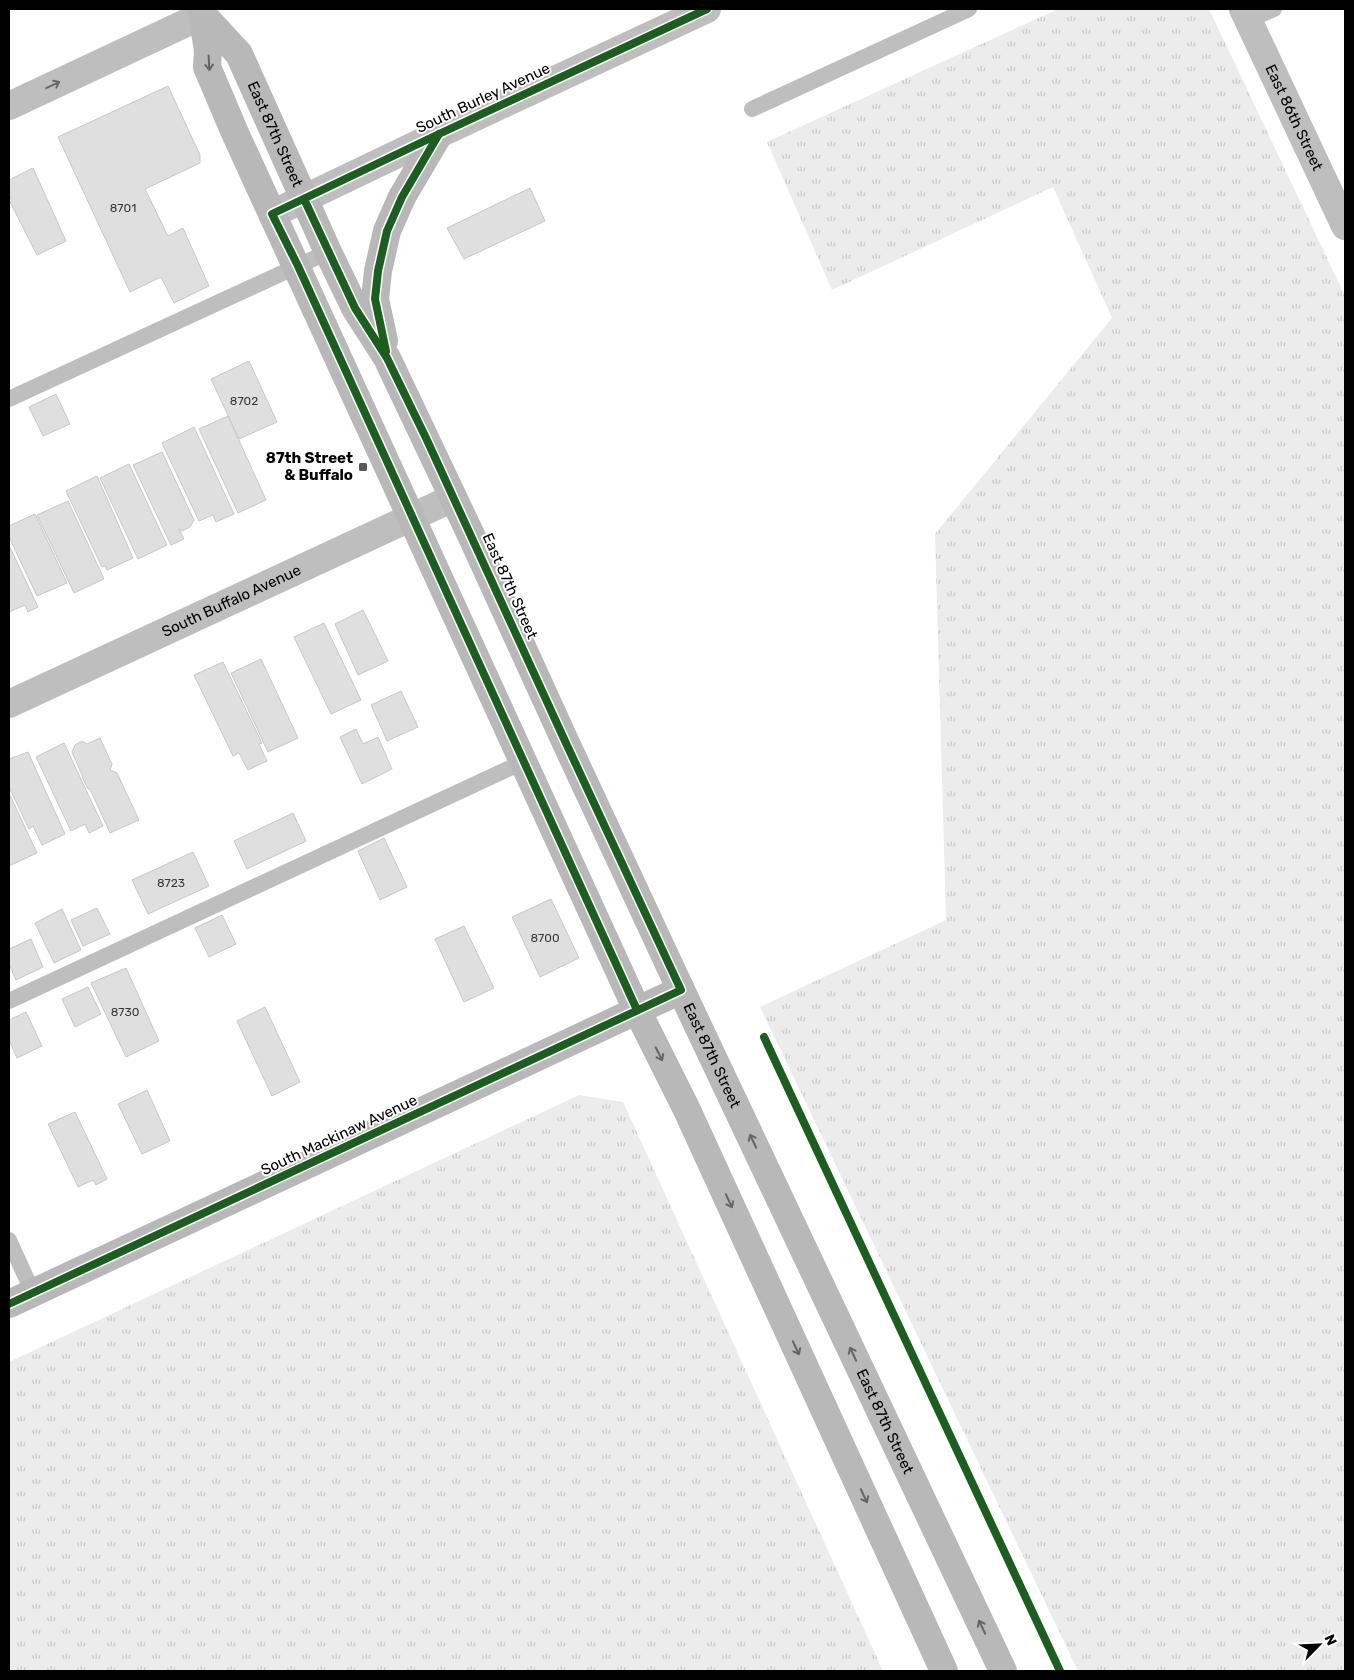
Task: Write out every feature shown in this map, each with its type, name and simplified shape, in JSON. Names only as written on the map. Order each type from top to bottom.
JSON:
[{"type":"main road","points":[[201,12],[208,52],[207,67],[272,214],[298,266],[637,1010],[691,1119],[944,1671]]},
{"type":"main road","name":"East 87th Street","points":[[201,12],[239,54],[355,308],[388,358],[681,990],[1003,1671]]},
{"type":"main road","points":[[388,358],[375,299],[378,271],[387,232],[402,197],[439,134]]},
{"type":"main road","name":"South Mackinaw Avenue","points":[[21,1299],[681,990]]},
{"type":"street","name":"South Burley Avenue","points":[[272,214],[707,9]]},
{"type":"street","points":[[9,106],[201,12]]},
{"type":"street","name":"East 86th Street","points":[[1246,14],[1345,226]]},
{"type":"street","name":"South Buffalo Avenue","points":[[9,704],[454,498]]},
{"type":"lane","points":[[752,109],[969,9]]},
{"type":"lane","points":[[1246,14],[1274,9]]},
{"type":"lane","points":[[9,399],[328,252]]},
{"type":"lane","points":[[9,1001],[523,762]]},
{"type":"lane","points":[[9,1240],[21,1299]]},
{"type":"green space","points":[[1058,9],[1209,9],[1345,296],[1345,1671],[1078,1671],[760,1007],[946,920],[935,534],[1112,318],[1053,187],[832,290],[767,142]]},
{"type":"green space","points":[[579,1095],[623,1102],[883,1671],[9,1671],[9,1362]]},
{"type":"building","points":[[168,86],[200,155],[200,163],[145,189],[168,236],[183,228],[209,286],[174,303],[161,277],[130,292],[58,137]]},
{"type":"building","points":[[33,168],[66,241],[37,255],[10,202],[12,201],[9,195],[9,180]]},
{"type":"building","points":[[530,188],[545,221],[464,259],[447,228]]},
{"type":"building","points":[[249,361],[277,422],[239,439],[211,379]]},
{"type":"building","points":[[56,394],[70,424],[43,436],[29,407]]},
{"type":"building","points":[[228,416],[266,500],[238,513],[199,429]]},
{"type":"building","points":[[194,427],[234,514],[216,522],[213,515],[199,521],[162,443]]},
{"type":"building","points":[[162,452],[194,520],[190,527],[182,531],[179,529],[184,539],[171,545],[133,465]]},
{"type":"building","points":[[129,464],[167,545],[138,559],[100,478]]},
{"type":"building","points":[[97,476],[133,558],[107,570],[105,566],[102,567],[66,491]]},
{"type":"building","points":[[68,501],[104,579],[74,593],[37,515]]},
{"type":"building","points":[[35,514],[67,583],[37,596],[9,537],[9,526]]},
{"type":"building","points":[[9,545],[38,607],[28,612],[25,605],[9,612]]},
{"type":"building","points":[[363,610],[388,661],[358,675],[335,624]]},
{"type":"building","points":[[324,623],[361,700],[331,714],[294,637]]},
{"type":"building","points":[[261,659],[298,738],[268,752],[231,673]]},
{"type":"building","points":[[223,662],[262,743],[259,744],[267,761],[248,770],[239,753],[233,756],[194,675]]},
{"type":"building","points":[[401,691],[418,727],[387,741],[371,705]]},
{"type":"building","points":[[356,729],[363,744],[378,737],[392,769],[362,784],[340,737]]},
{"type":"building","points":[[100,738],[112,764],[110,770],[117,773],[139,820],[110,833],[90,789],[88,789],[83,779],[72,752],[75,745],[82,741],[87,744]]},
{"type":"building","points":[[64,743],[103,826],[89,833],[85,824],[71,831],[36,757]]},
{"type":"building","points":[[28,752],[65,834],[42,845],[33,826],[29,829],[9,787],[9,759]]},
{"type":"building","points":[[9,793],[37,853],[9,866]]},
{"type":"building","points":[[293,813],[306,841],[247,869],[234,841]]},
{"type":"building","points":[[384,838],[407,887],[380,900],[358,851]]},
{"type":"building","points":[[193,852],[209,886],[148,914],[132,880]]},
{"type":"building","points":[[551,899],[579,958],[540,977],[512,917]]},
{"type":"building","points":[[97,908],[110,934],[83,946],[71,920]]},
{"type":"building","points":[[62,909],[81,950],[54,963],[35,923]]},
{"type":"building","points":[[222,915],[236,944],[209,957],[195,928]]},
{"type":"building","points":[[464,926],[494,988],[464,1002],[435,939]]},
{"type":"building","points":[[31,939],[43,967],[16,980],[9,964],[9,949]]},
{"type":"building","points":[[126,968],[159,1041],[126,1057],[91,983]]},
{"type":"building","points":[[88,987],[101,1014],[75,1027],[62,999]]},
{"type":"building","points":[[265,1007],[300,1082],[272,1096],[237,1021]]},
{"type":"building","points":[[26,1012],[42,1046],[17,1058],[9,1040],[9,1020]]},
{"type":"building","points":[[147,1090],[170,1141],[142,1154],[118,1104]]},
{"type":"building","points":[[75,1112],[107,1179],[96,1185],[93,1180],[78,1187],[48,1124]]},
{"type":"cycle path","points":[[637,1010],[298,266],[272,214],[707,9]]},
{"type":"cycle path","points":[[386,351],[375,299],[378,271],[387,231],[402,197],[439,134]]},
{"type":"cycle path","points":[[9,1304],[681,990],[426,438],[387,358],[355,308],[304,199]]},
{"type":"cycle path","points":[[764,1037],[1060,1671]]},
{"type":"place","name":"87th Street & Buffalo","points":[[363,467]]}]
